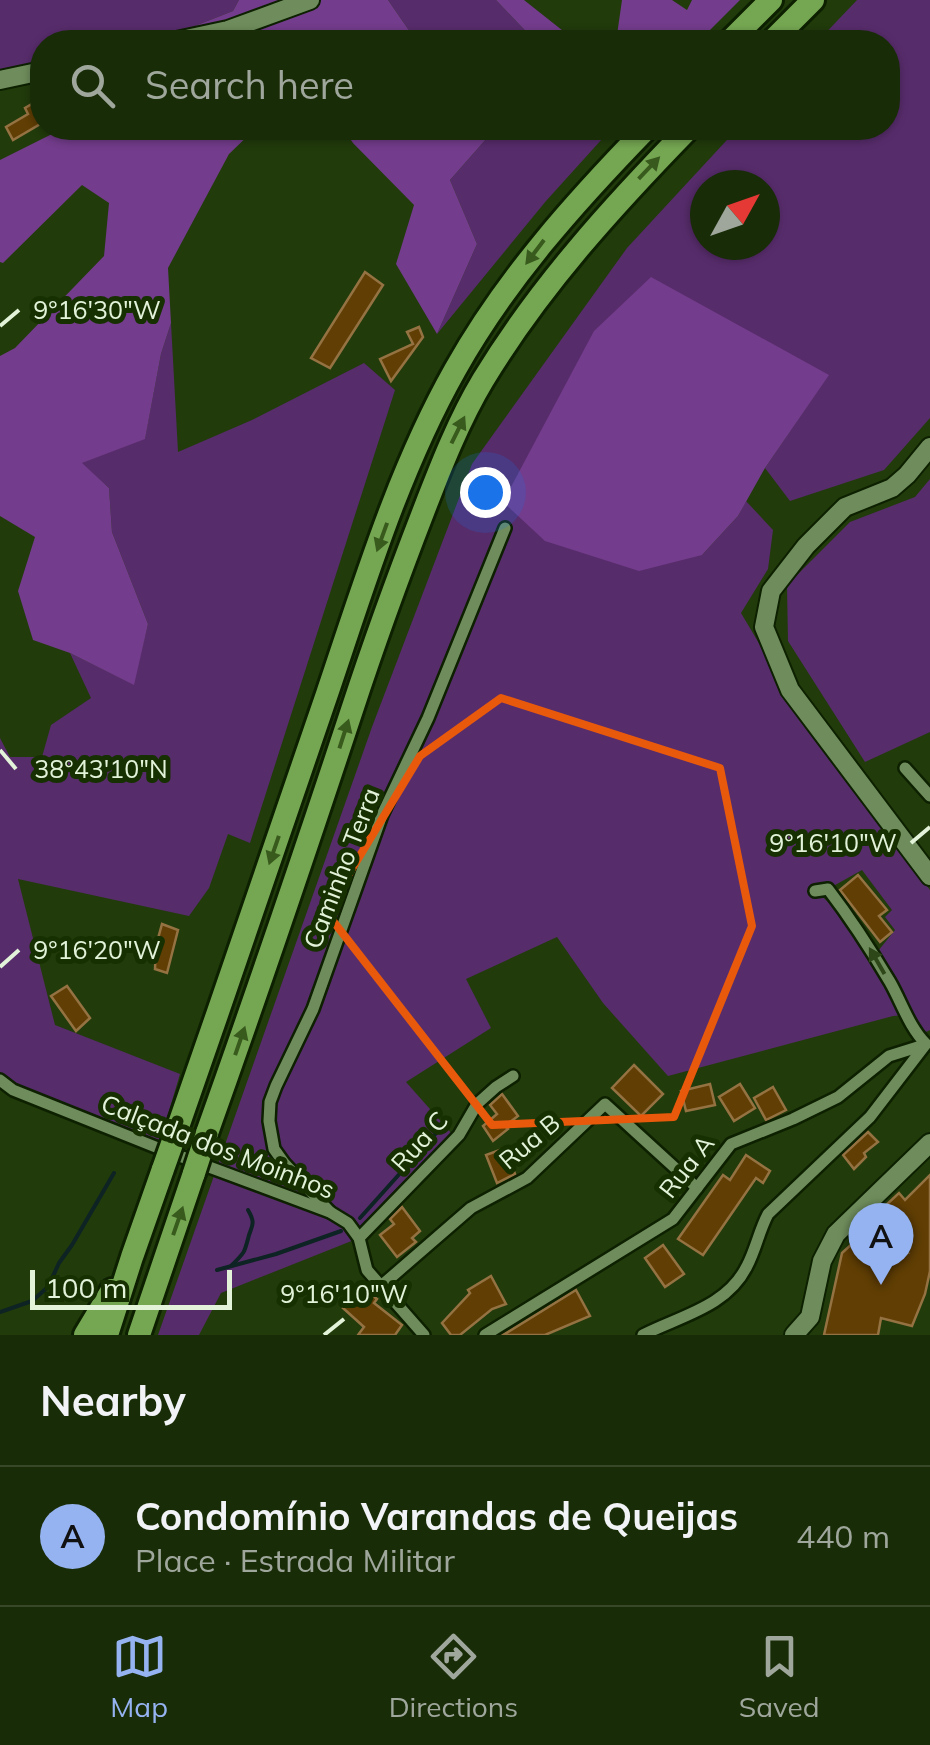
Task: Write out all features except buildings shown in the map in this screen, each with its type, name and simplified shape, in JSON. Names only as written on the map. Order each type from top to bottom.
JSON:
[{"type":"highway","points":[[741,30],[770,0]]},
{"type":"highway","points":[[784,30],[813,0]]},
{"type":"highway","points":[[107,1335],[413,454],[455,370],[503,295],[557,223],[636,140]]},
{"type":"highway","points":[[140,1335],[388,603],[442,463],[481,384],[526,313],[602,219],[678,140]]},
{"type":"highway","points":[[85,1335],[132,1257]]},
{"type":"street","points":[[228,30],[310,0]]},
{"type":"street","points":[[2,81],[30,74]]},
{"type":"street","points":[[930,447],[892,488],[845,506],[806,546],[771,591],[764,627],[790,690],[930,876]]},
{"type":"street","name":"Caminho Terra","points":[[330,1212],[274,1148],[270,1102],[313,1010],[382,815],[428,718],[505,528]]},
{"type":"street","points":[[905,768],[930,796]]},
{"type":"street","points":[[642,1335],[699,1312],[726,1294],[747,1268],[768,1214],[870,1117],[928,1043],[918,1036],[865,938],[828,889],[814,890]]},
{"type":"street","name":"Rua A","points":[[484,1335],[673,1219],[731,1144],[838,1097],[890,1056],[928,1043]]},
{"type":"street","name":"Rua C","points":[[359,1238],[460,1135],[477,1104],[513,1076]]},
{"type":"street","name":"Calçada dos Moinhos","points":[[0,1080],[14,1090],[158,1148],[330,1212],[348,1223],[359,1238],[366,1270],[416,1332]]},
{"type":"street","name":"Rua B","points":[[381,1286],[471,1208],[527,1178],[605,1104],[697,1188]]},
{"type":"street","points":[[794,1335],[810,1317],[822,1260],[836,1234],[930,1143]]},
{"type":"highlighted area","points":[[501,698],[720,768],[752,926],[674,1117],[492,1125],[326,912],[420,756]]},
{"type":"shaded area","points":[[0,0],[239,0],[233,11],[183,30],[30,30],[30,66],[0,72]]},
{"type":"shaded area","points":[[239,0],[388,0],[409,30],[186,30],[233,11]]},
{"type":"shaded area","points":[[388,0],[496,0],[525,30],[409,30]]},
{"type":"shaded area","points":[[496,0],[524,0],[562,30],[525,30]]},
{"type":"shaded area","points":[[622,0],[672,0],[687,10],[692,0],[740,0],[710,30],[618,30]]},
{"type":"shaded area","points":[[857,0],[930,0],[930,418],[884,470],[790,501],[765,468],[829,374],[702,555],[738,516],[746,501],[773,530],[768,569],[741,613],[817,741],[930,890],[930,1030],[918,1036],[905,1015],[893,1016],[668,1076],[603,1003],[557,937],[466,979],[491,1028],[406,1082],[460,1143],[359,1238],[221,1293],[199,1335],[158,1335],[372,727],[472,464],[627,248],[690,180],[690,260],[780,260],[780,170],[699,170],[727,140],[900,140],[900,30],[828,30]],"holes":[[[862,870],[892,910],[885,917],[895,930],[874,956],[857,928],[816,891],[828,889]]]},
{"type":"shaded area","points":[[40,140],[244,140],[229,154],[168,268],[171,323],[145,439],[82,463],[109,488],[112,532],[148,624],[134,685],[70,653],[33,640],[18,591],[35,537],[0,516],[0,356],[15,348],[104,256],[109,203],[82,185],[0,262],[0,160]]},
{"type":"shaded area","points":[[351,140],[485,140],[450,180],[477,244],[437,334],[396,264],[414,205]]},
{"type":"shaded area","points":[[485,140],[601,140],[437,334],[477,244],[450,180]]},
{"type":"shaded area","points":[[651,277],[829,375],[765,468],[738,516],[702,555],[639,571],[545,541],[503,502],[594,331]]},
{"type":"shaded area","points":[[171,323],[178,452],[252,420],[364,363],[395,390],[250,843],[228,834],[209,888],[189,916],[18,879],[55,1025],[180,1074],[158,1148],[0,1081],[0,738],[10,757],[42,757],[51,725],[91,698],[70,653],[133,684],[148,624],[112,532],[109,488],[81,463],[145,438]]},
{"type":"shaded area","points":[[930,479],[930,732],[865,762],[788,641],[787,585],[850,522],[915,497]]},
{"type":"waterway","points":[[360,1218],[438,1131]]},
{"type":"waterway","points":[[0,1312],[32,1301],[48,1287],[114,1173]]},
{"type":"waterway","points":[[231,1266],[243,1252],[252,1228],[248,1210]]},
{"type":"waterway","points":[[217,1270],[341,1231]]},
{"type":"place","name":"Condomínio Varandas de Queijas","points":[[881,1285]]}]
